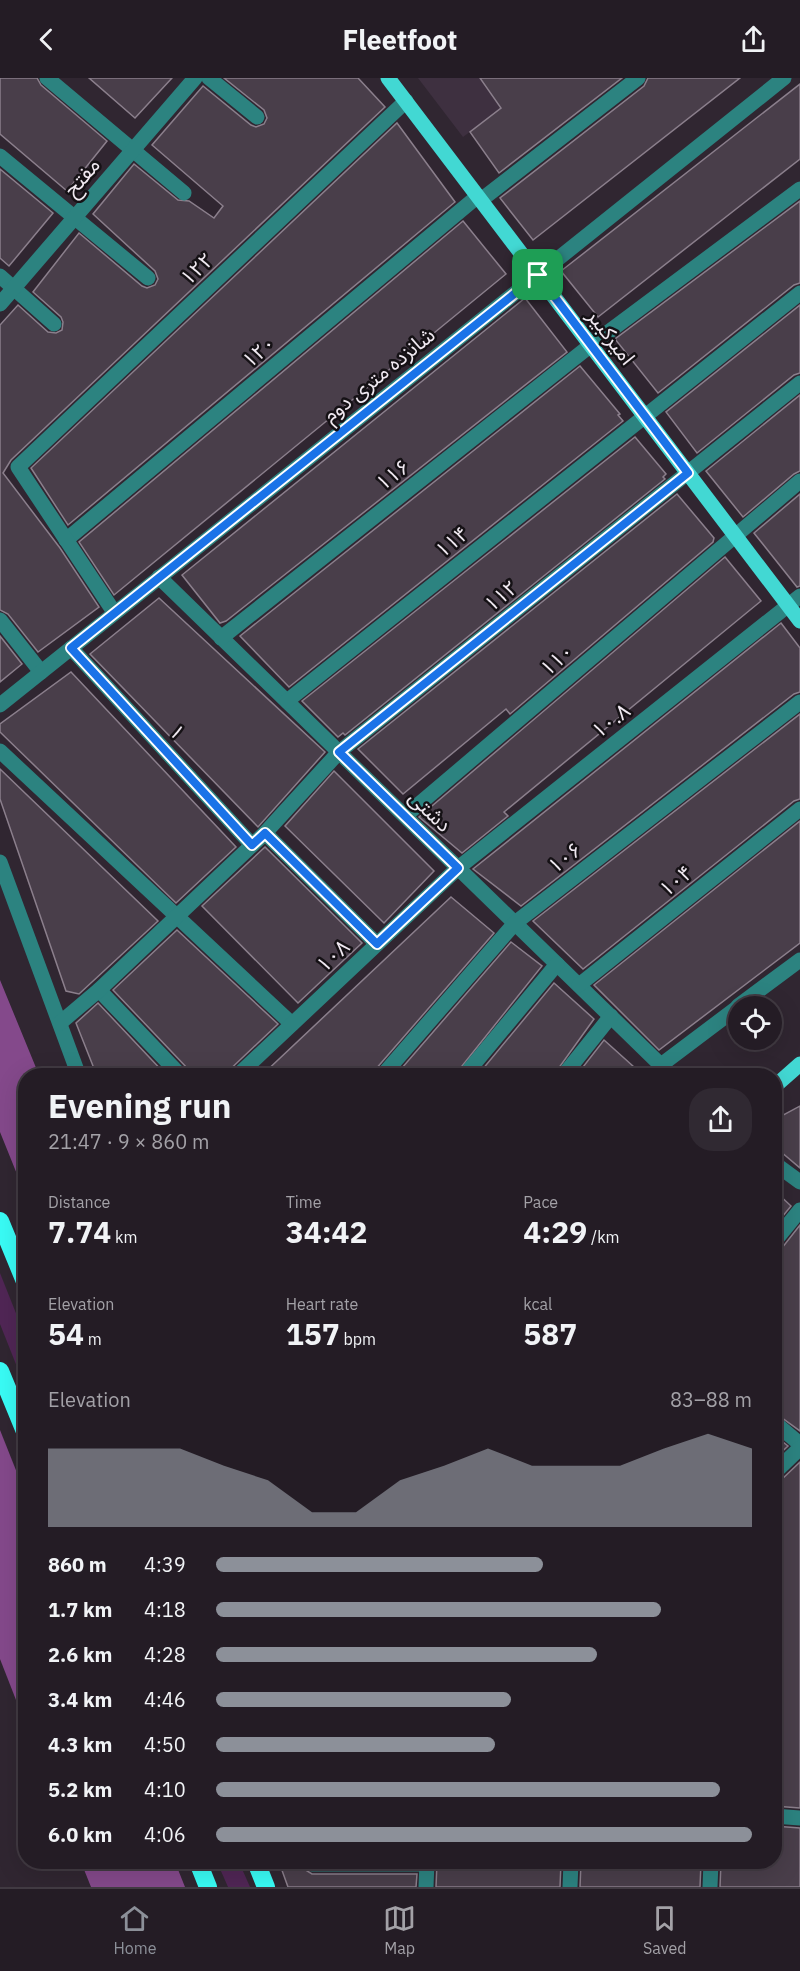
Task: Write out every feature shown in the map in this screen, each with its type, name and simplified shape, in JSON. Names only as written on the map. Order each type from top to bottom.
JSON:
[{"type":"highway","points":[[0,1221],[18,1265]]},
{"type":"highway","points":[[0,1371],[18,1415]]},
{"type":"highway","points":[[201,1869],[208,1887]]},
{"type":"highway","points":[[259,1869],[266,1887]]},
{"type":"main road","name":"امیرکبیر","points":[[388,78],[735,536],[794,601],[800,621]]},
{"type":"main road","points":[[782,1081],[798,1068]]},
{"type":"street","points":[[47,78],[184,194]]},
{"type":"street","name":"مفتح","points":[[0,304],[195,78]]},
{"type":"street","points":[[209,78],[257,117]]},
{"type":"street","name":"۱۲۰","points":[[66,540],[480,198],[638,78]]},
{"type":"street","name":"شانزده متری دوم","points":[[0,705],[784,78]]},
{"type":"street","name":"۱۲۲","points":[[66,540],[18,467],[406,101]]},
{"type":"street","points":[[0,156],[147,278]]},
{"type":"street","name":"۱۱۶","points":[[221,638],[591,345],[800,189]]},
{"type":"street","points":[[0,276],[54,324]]},
{"type":"street","name":"۱۱۴","points":[[287,701],[800,293]]},
{"type":"street","name":"۱۱۲","points":[[60,1023],[99,990],[265,833],[339,752],[800,383]]},
{"type":"street","name":"۱۱۰","points":[[405,816],[800,481]]},
{"type":"street","points":[[66,540],[114,612]]},
{"type":"street","name":"دشتی","points":[[159,577],[611,1016],[658,1068]]},
{"type":"street","name":"۱۰.۸","points":[[458,868],[794,601]]},
{"type":"street","points":[[0,620],[41,672]]},
{"type":"street","name":"۱","points":[[71,648],[252,845]]},
{"type":"street","name":"۱۰۶","points":[[389,1068],[515,923],[800,702]]},
{"type":"street","points":[[0,751],[292,1024]]},
{"type":"street","name":"۱۰۴","points":[[579,985],[800,809]]},
{"type":"street","points":[[265,833],[377,944]]},
{"type":"street","points":[[0,862],[76,1068]]},
{"type":"street","name":"۱۰۸","points":[[245,1068],[458,868]]},
{"type":"street","points":[[753,996],[800,960]]},
{"type":"street","points":[[471,1068],[557,964]]},
{"type":"street","points":[[99,990],[173,1068]]},
{"type":"street","points":[[569,1068],[611,1016]]},
{"type":"street","points":[[667,1068],[728,1016]]},
{"type":"street","points":[[782,1169],[800,1182]]},
{"type":"street","points":[[782,1232],[800,1210]]},
{"type":"street","points":[[782,1429],[800,1446],[782,1465]]},
{"type":"street","points":[[782,1817],[800,1818]]},
{"type":"street","points":[[426,1887],[427,1869]]},
{"type":"street","points":[[570,1887],[571,1869]]},
{"type":"street","points":[[710,1887],[711,1869]]},
{"type":"shaded area","points":[[418,78],[541,78],[463,137]]},
{"type":"shaded area","points":[[0,980],[36,1068],[18,1068],[18,1177],[0,1132]]},
{"type":"shaded area","points":[[0,1273],[18,1318],[18,1369],[0,1324]]},
{"type":"shaded area","points":[[0,1430],[18,1475],[18,1705],[0,1659]]},
{"type":"shaded area","points":[[84,1869],[178,1869],[185,1887],[91,1887]]},
{"type":"shaded area","points":[[220,1869],[242,1869],[250,1887],[228,1887]]},
{"type":"building","points":[[0,78],[37,78],[41,85],[107,141],[67,191],[0,134]]},
{"type":"building","points":[[89,78],[172,78],[135,118]]},
{"type":"building","points":[[224,78],[358,78],[385,107],[11,460],[3,473],[60,548],[99,607],[38,652],[8,614],[0,610],[0,325],[18,305],[48,332],[56,333],[62,330],[61,317],[33,292],[79,233],[142,286],[147,288],[155,285],[158,279],[155,271],[93,214],[134,164],[178,200],[189,201],[214,218],[223,206],[152,145],[203,86],[251,125],[256,127],[264,124],[267,118],[264,110]]},
{"type":"building","points":[[480,78],[622,78],[499,173],[470,132],[501,108]]},
{"type":"building","points":[[648,78],[740,78],[533,240],[500,198],[644,86]]},
{"type":"building","points":[[800,84],[800,159],[598,317],[561,271]]},
{"type":"building","points":[[397,123],[455,202],[68,525],[31,468]]},
{"type":"building","points":[[0,169],[53,213],[9,266],[0,258]]},
{"type":"building","points":[[800,201],[800,283],[794,285],[658,393],[615,339]]},
{"type":"building","points":[[463,221],[506,274],[114,595],[79,542]]},
{"type":"building","points":[[525,298],[567,352],[226,621],[220,623],[182,575]]},
{"type":"building","points":[[800,305],[800,373],[794,375],[697,453],[666,412]]},
{"type":"building","points":[[580,366],[620,414],[618,415],[623,421],[289,687],[240,636]]},
{"type":"building","points":[[800,395],[800,471],[743,517],[706,471]]},
{"type":"building","points":[[635,437],[666,474],[663,477],[665,479],[345,735],[343,733],[338,737],[302,701]]},
{"type":"building","points":[[677,494],[714,538],[713,542],[510,714],[506,709],[403,794],[358,749]]},
{"type":"building","points":[[800,494],[800,586],[797,587],[754,533]]},
{"type":"building","points":[[725,557],[761,601],[504,812],[508,816],[462,853],[419,817]]},
{"type":"building","points":[[159,598],[325,752],[258,827],[90,654]]},
{"type":"building","points":[[781,623],[800,648],[800,692],[794,694],[521,906],[473,869]]},
{"type":"building","points":[[0,636],[22,664],[0,682]]},
{"type":"building","points":[[71,672],[236,847],[176,903],[0,732],[0,724]]},
{"type":"building","points":[[800,714],[800,799],[794,801],[583,969],[533,921]]},
{"type":"building","points":[[0,769],[158,921],[79,994],[66,991],[0,799]]},
{"type":"building","points":[[334,771],[434,871],[384,923],[285,826]]},
{"type":"building","points":[[800,821],[800,943],[659,1050],[594,985]]},
{"type":"building","points":[[265,847],[362,943],[298,1003],[202,906]]},
{"type":"building","points":[[451,897],[494,933],[377,1068],[269,1068]]},
{"type":"building","points":[[177,930],[278,1024],[231,1068],[187,1068],[113,990]]},
{"type":"building","points":[[511,942],[542,966],[460,1068],[402,1068]]},
{"type":"building","points":[[554,983],[594,1019],[559,1068],[484,1068]]},
{"type":"building","points":[[98,1003],[159,1068],[94,1068],[76,1023]]},
{"type":"building","points":[[604,1040],[635,1068],[582,1068]]},
{"type":"building","points":[[800,1106],[800,1168],[782,1153],[782,1116]]},
{"type":"building","points":[[782,1198],[791,1206],[782,1217]]},
{"type":"building","points":[[800,1225],[800,1431],[782,1418],[782,1248]]},
{"type":"building","points":[[782,1441],[788,1446],[782,1452]]},
{"type":"building","points":[[800,1462],[800,1808],[782,1807],[782,1479]]},
{"type":"building","points":[[782,1827],[800,1828],[800,1887],[720,1887],[721,1869],[782,1869]]},
{"type":"building","points":[[282,1869],[304,1869],[312,1874],[417,1874],[416,1887],[288,1887]]},
{"type":"building","points":[[437,1869],[561,1869],[560,1887],[436,1887]]},
{"type":"building","points":[[581,1869],[701,1869],[700,1887],[580,1887]]},
{"type":"route","points":[[538,275],[688,473],[339,752],[458,868],[377,944],[265,833],[252,845],[71,648],[538,275]]}]
